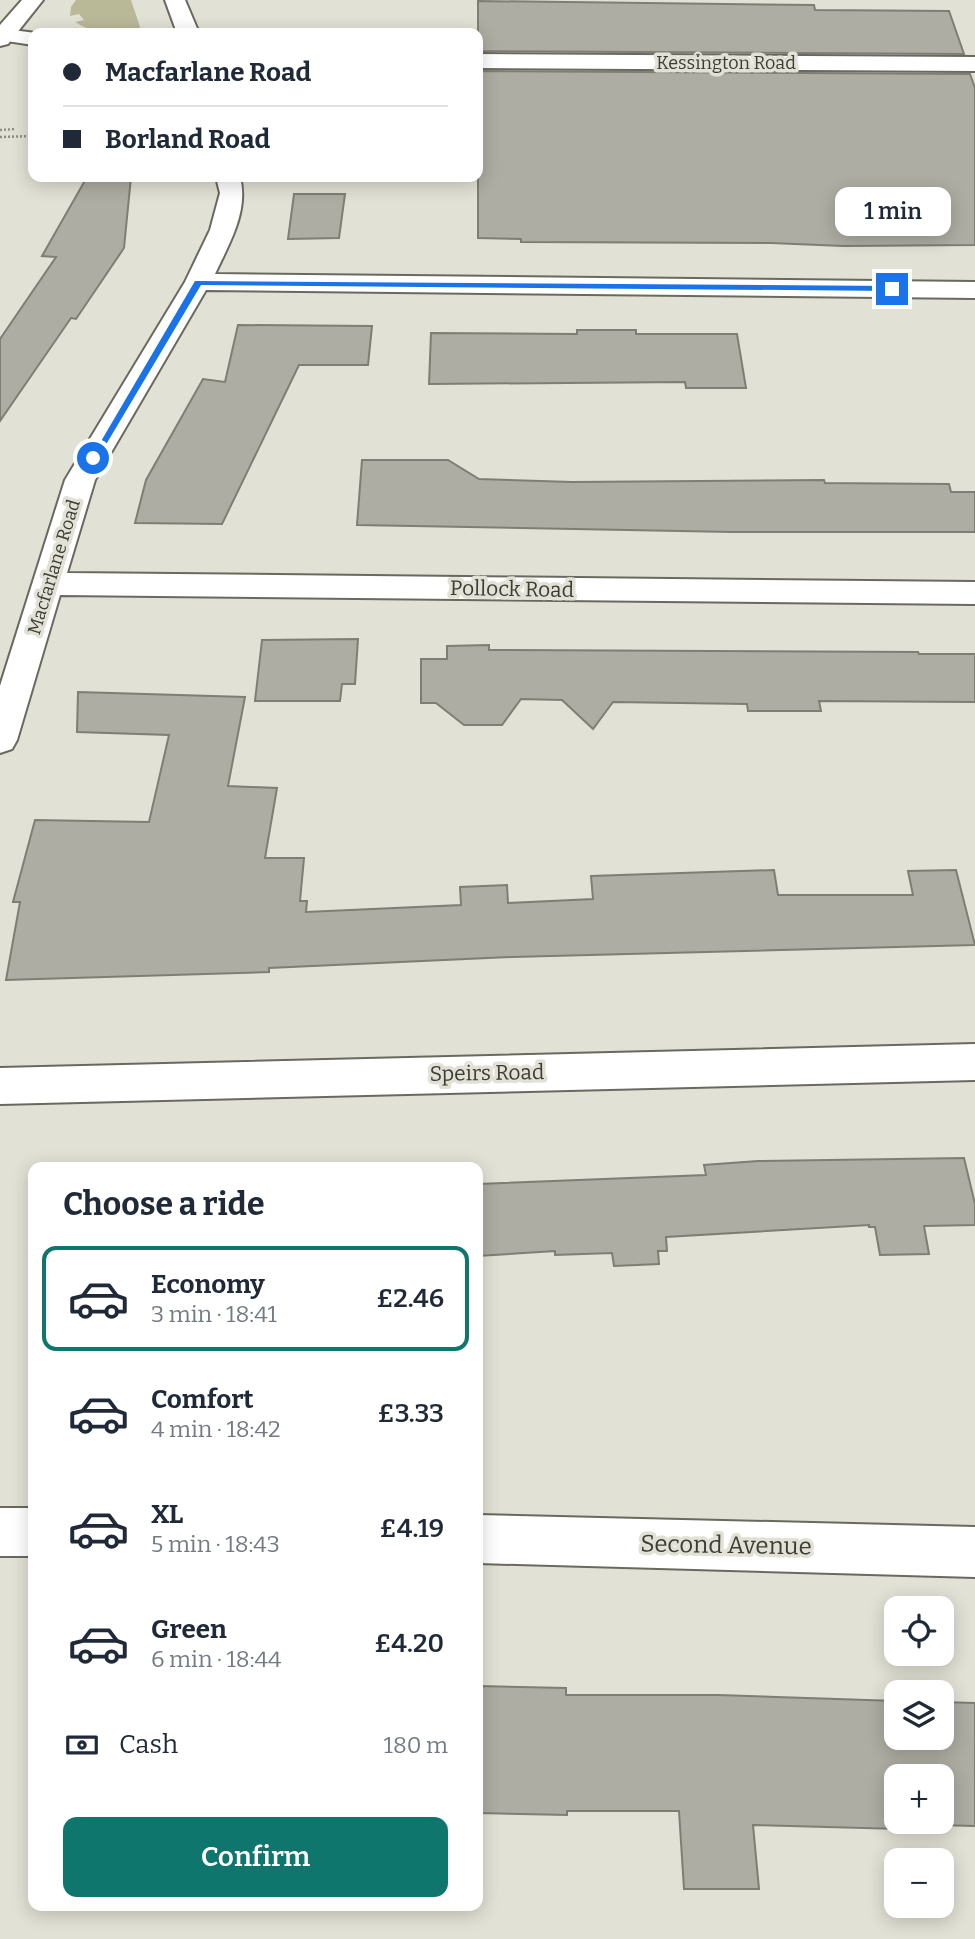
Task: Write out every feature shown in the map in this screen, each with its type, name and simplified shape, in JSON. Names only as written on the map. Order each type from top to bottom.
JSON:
[{"type":"street","points":[[2,37],[33,0]]},
{"type":"street","points":[[174,0],[186,28]]},
{"type":"street","points":[[2,37],[28,39]]},
{"type":"street","name":"Kessington Road","points":[[483,61],[975,64]]},
{"type":"street","name":"Macfarlane Road","points":[[0,740],[80,480],[198,282],[223,230],[232,193],[229,182]]},
{"type":"street","points":[[198,282],[975,290]]},
{"type":"street","name":"Pollock Road","points":[[49,584],[975,593]]},
{"type":"street","name":"Speirs Road","points":[[0,1086],[975,1062]]},
{"type":"street","points":[[0,1532],[28,1532]]},
{"type":"street","name":"Second Avenue","points":[[483,1539],[975,1552]]},
{"type":"path","points":[[0,130],[16,129]]},
{"type":"path","points":[[0,137],[28,136]]},
{"type":"green space","points":[[76,0],[131,0],[140,28],[87,28],[75,22],[84,20],[79,14],[70,16],[71,7]]},
{"type":"building","points":[[478,1],[814,5],[815,10],[949,11],[964,54],[483,51],[483,28],[478,28]]},
{"type":"building","points":[[483,71],[970,74],[975,88],[975,245],[521,242],[521,239],[478,238],[478,182],[483,182]]},
{"type":"building","points":[[84,182],[131,182],[124,248],[76,319],[71,318],[0,421],[0,339],[56,257],[42,256]]},
{"type":"building","points":[[294,194],[345,194],[339,238],[288,239]]},
{"type":"building","points":[[238,325],[372,326],[368,365],[299,365],[222,524],[135,523],[146,480],[203,379],[225,382]]},
{"type":"building","points":[[577,330],[636,330],[636,334],[737,334],[746,388],[686,388],[685,382],[429,384],[431,333],[577,334]]},
{"type":"building","points":[[362,460],[448,460],[479,479],[572,482],[824,480],[825,483],[949,484],[951,492],[975,492],[975,532],[732,532],[357,525]]},
{"type":"building","points":[[358,639],[355,684],[342,684],[340,701],[255,701],[262,640]]},
{"type":"building","points":[[489,645],[489,650],[975,654],[975,702],[819,701],[821,711],[748,711],[747,704],[613,702],[593,729],[562,700],[521,699],[502,725],[464,725],[436,703],[421,703],[421,659],[447,659],[447,646]]},
{"type":"building","points":[[78,692],[245,697],[228,786],[277,788],[265,858],[304,858],[300,901],[307,901],[306,912],[461,905],[460,887],[507,885],[508,903],[593,899],[591,876],[774,870],[778,895],[913,895],[908,871],[956,870],[975,945],[512,957],[269,968],[269,972],[6,980],[20,902],[13,902],[35,820],[149,822],[169,735],[77,732]]},
{"type":"building","points":[[964,1158],[975,1204],[975,1225],[924,1226],[929,1254],[880,1255],[875,1227],[869,1225],[666,1237],[667,1251],[658,1251],[659,1264],[614,1266],[612,1253],[555,1255],[555,1251],[483,1256],[483,1184],[706,1175],[704,1165],[758,1161]]},
{"type":"building","points":[[483,1686],[566,1688],[566,1695],[718,1695],[884,1701],[884,1750],[954,1750],[954,1702],[975,1703],[975,1826],[954,1825],[954,1764],[884,1764],[884,1829],[753,1825],[759,1889],[684,1889],[679,1811],[567,1811],[567,1815],[483,1813]]},
{"type":"route","points":[[93,458],[198,282],[892,289]]}]
